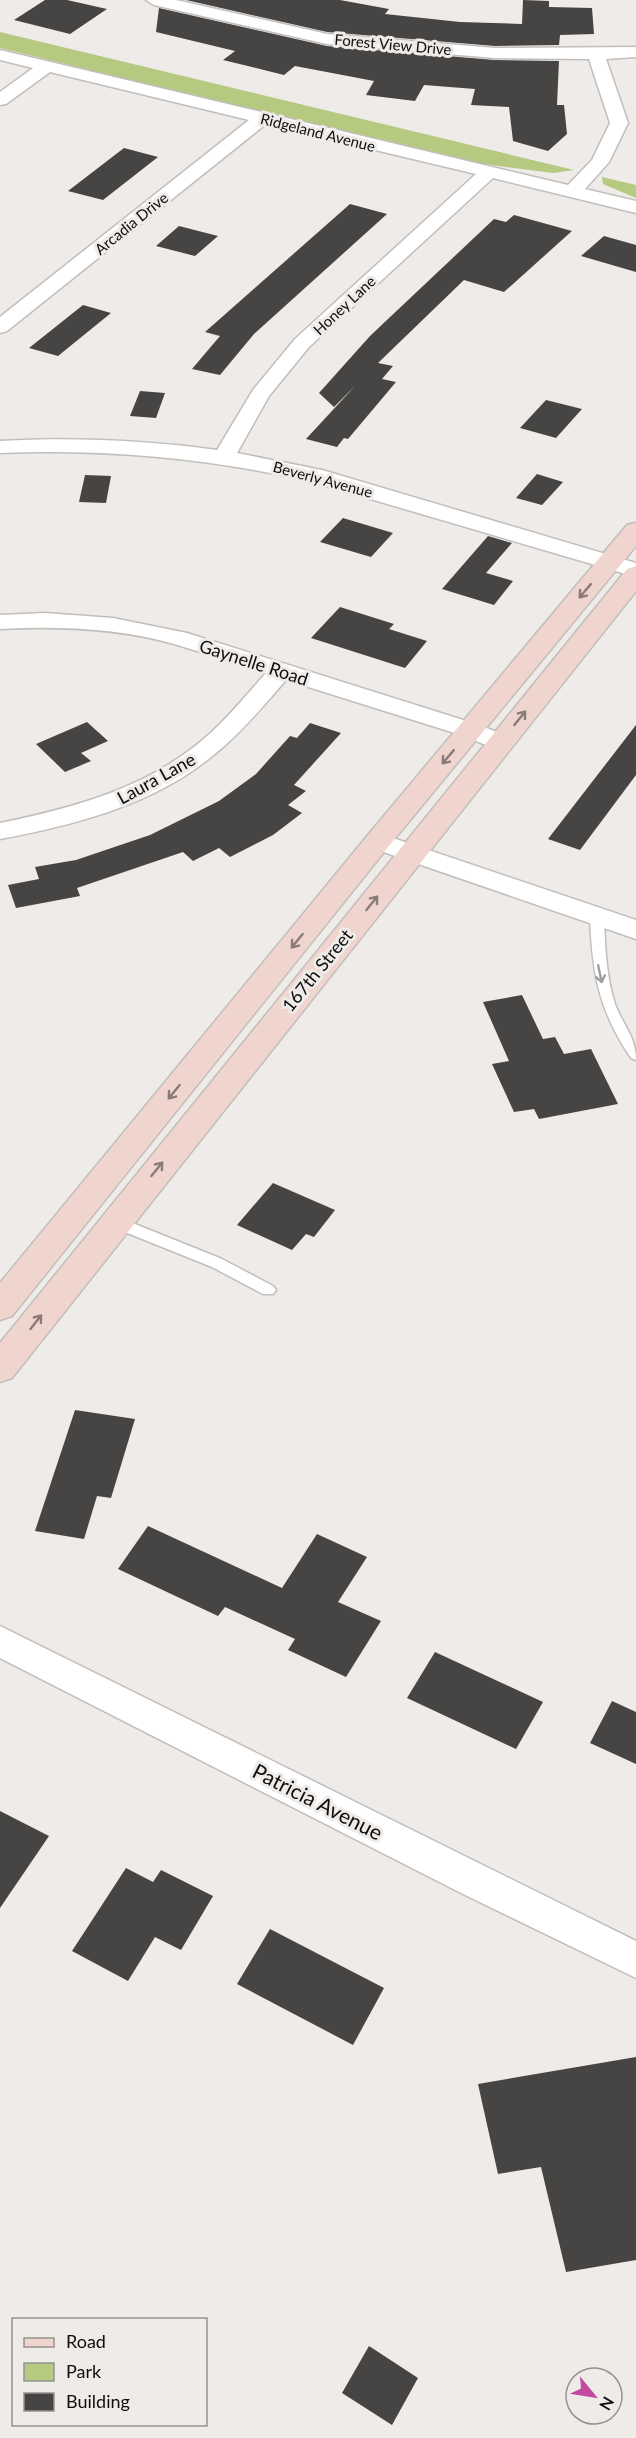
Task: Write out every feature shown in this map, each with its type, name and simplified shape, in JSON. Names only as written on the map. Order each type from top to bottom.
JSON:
[{"type":"main road","name":"167th Street","points":[[0,1368],[500,742],[627,569],[636,530]]},
{"type":"main road","name":"167th Street","points":[[0,1307],[470,730],[627,569]]},
{"type":"street","name":"Forest View Drive","points":[[163,1],[327,39],[495,53],[597,54],[636,51]]},
{"type":"street","points":[[573,191],[600,162],[619,123],[597,54]]},
{"type":"street","name":"Ridgeland Avenue","points":[[0,55],[636,207]]},
{"type":"street","points":[[0,100],[47,66]]},
{"type":"street","name":"Arcadia Drive","points":[[0,327],[262,118]]},
{"type":"street","name":"Honey Lane","points":[[224,457],[260,394],[302,344],[488,173]]},
{"type":"street","name":"Beverly Avenue","points":[[0,447],[122,446],[224,457],[314,475],[627,569]]},
{"type":"street","name":"Gaynelle Road","points":[[0,622],[70,621],[148,631],[179,638],[470,730],[500,742]]},
{"type":"street","name":"Laura Lane","points":[[0,831],[68,817],[110,803],[177,770],[222,736],[281,671]]},
{"type":"street","points":[[378,841],[636,930]]},
{"type":"street","name":"Patricia Avenue","points":[[0,1641],[210,1745],[478,1885],[636,1960]]},
{"type":"lane","points":[[597,916],[598,964],[607,1005],[636,1055]]},
{"type":"lane","points":[[115,1222],[217,1263],[268,1290]]},
{"type":"green space","points":[[0,32],[574,170],[553,173],[461,161],[0,48]]},
{"type":"green space","points":[[602,177],[636,185],[636,198],[603,184]]},
{"type":"building","points":[[45,0],[67,0],[107,9],[70,34],[14,20]]},
{"type":"building","points":[[186,0],[340,0],[389,9],[385,14],[460,22],[522,24],[523,0],[549,1],[549,7],[592,8],[594,34],[560,35],[559,45],[495,46],[327,32]]},
{"type":"building","points":[[159,8],[327,46],[495,60],[559,61],[557,105],[564,105],[567,134],[548,151],[513,141],[509,107],[471,105],[475,89],[424,85],[415,101],[366,95],[374,81],[295,66],[284,75],[223,60],[235,51],[156,32]]},
{"type":"building","points":[[124,148],[158,157],[103,200],[68,191]]},
{"type":"building","points":[[350,204],[387,214],[254,334],[220,375],[192,369],[220,336],[205,332]]},
{"type":"building","points":[[514,215],[572,231],[504,292],[464,280],[378,363],[393,366],[382,379],[396,382],[348,439],[344,438],[337,447],[306,439],[355,386],[334,407],[319,393],[370,336],[494,219],[506,222]]},
{"type":"building","points":[[179,226],[218,236],[195,256],[156,246]]},
{"type":"building","points":[[604,236],[636,245],[636,272],[581,256]]},
{"type":"building","points":[[83,305],[111,313],[58,356],[29,348]]},
{"type":"building","points":[[140,391],[165,393],[156,418],[130,416]]},
{"type":"building","points":[[546,400],[582,409],[556,438],[520,428]]},
{"type":"building","points":[[537,474],[563,482],[542,505],[516,498]]},
{"type":"building","points":[[85,475],[111,476],[106,503],[79,502]]},
{"type":"building","points":[[343,518],[393,533],[371,557],[320,542]]},
{"type":"building","points":[[488,536],[512,543],[486,573],[513,581],[494,605],[442,589]]},
{"type":"building","points":[[340,607],[394,624],[389,629],[427,641],[405,668],[311,638]]},
{"type":"building","points":[[87,722],[108,741],[81,753],[91,761],[65,772],[36,744]]},
{"type":"building","points":[[310,723],[341,733],[294,785],[306,791],[288,805],[302,813],[273,835],[230,857],[219,848],[193,861],[183,852],[77,888],[80,896],[16,908],[8,885],[39,879],[35,867],[76,860],[150,835],[219,801],[256,774],[290,736],[297,738]]},
{"type":"building","points":[[636,725],[636,775],[580,850],[548,839]]},
{"type":"building","points":[[522,995],[543,1039],[555,1037],[564,1054],[591,1049],[618,1104],[539,1119],[534,1109],[514,1112],[492,1064],[509,1061],[483,1002]]},
{"type":"building","points":[[273,1183],[335,1210],[314,1237],[306,1234],[292,1250],[237,1225]]},
{"type":"building","points":[[75,1410],[135,1419],[111,1498],[97,1496],[84,1539],[35,1531]]},
{"type":"building","points":[[148,1526],[282,1588],[317,1534],[367,1557],[338,1602],[381,1621],[346,1677],[288,1650],[295,1639],[225,1607],[218,1616],[118,1569]]},
{"type":"building","points":[[435,1652],[543,1702],[516,1749],[407,1698]]},
{"type":"building","points":[[612,1701],[636,1712],[636,1764],[590,1743]]},
{"type":"building","points":[[0,1811],[49,1836],[0,1908]]},
{"type":"building","points":[[126,1868],[153,1882],[161,1870],[213,1896],[181,1950],[155,1937],[128,1981],[72,1951]]},
{"type":"building","points":[[270,1929],[384,1988],[353,2045],[237,1984]]},
{"type":"building","points":[[636,2057],[636,2260],[566,2272],[541,2167],[498,2174],[478,2084]]},
{"type":"building","points":[[369,2346],[418,2378],[392,2425],[342,2393]]}]
